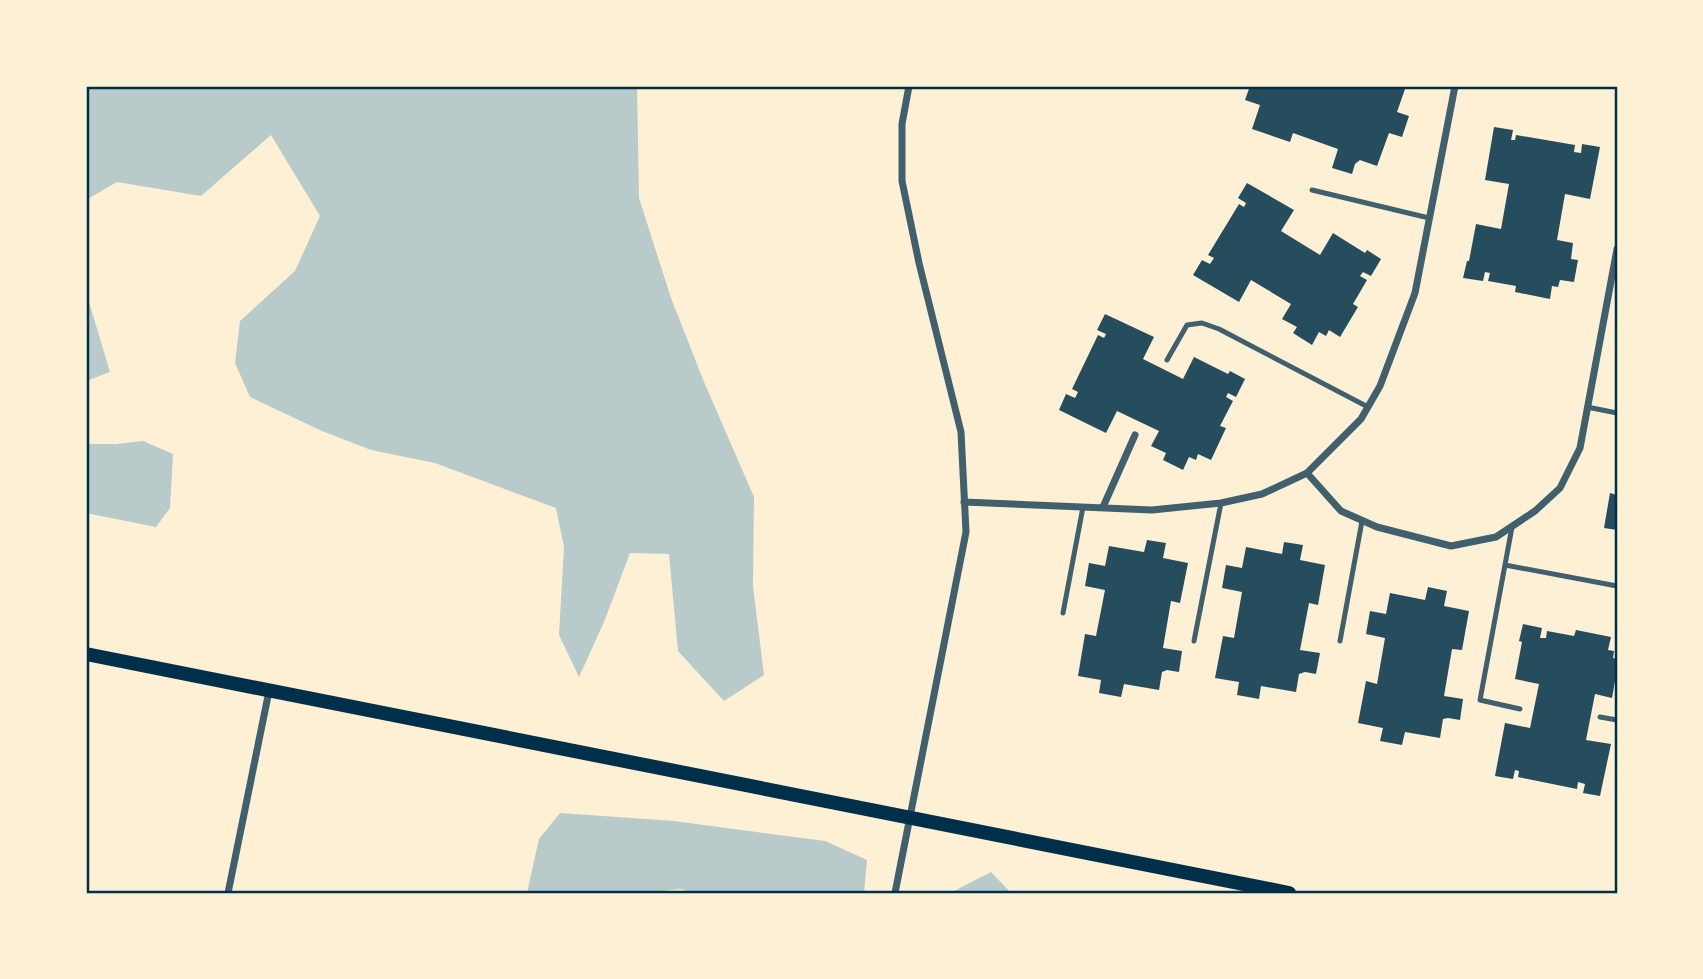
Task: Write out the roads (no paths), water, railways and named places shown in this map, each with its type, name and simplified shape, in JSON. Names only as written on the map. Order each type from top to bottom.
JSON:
[{"type":"main road","points":[[86,653],[1289,893]]},
{"type":"street","points":[[895,893],[966,532],[961,432],[919,263],[902,181],[902,124],[909,86]]},
{"type":"street","points":[[964,502],[1152,510],[1221,503],[1262,494],[1307,473],[1361,419],[1380,386],[1415,293],[1455,86]]},
{"type":"street","points":[[1307,473],[1341,511],[1377,527],[1451,546],[1496,537],[1535,511],[1560,488],[1580,448],[1617,249]]},
{"type":"street","points":[[1103,507],[1135,435]]},
{"type":"street","points":[[228,893],[269,690]]},
{"type":"lane","points":[[1312,190],[1429,218]]},
{"type":"lane","points":[[1167,360],[1186,325],[1202,323],[1219,329],[1368,407]]},
{"type":"lane","points":[[1587,407],[1617,413]]},
{"type":"lane","points":[[1194,640],[1221,503]]},
{"type":"lane","points":[[1063,613],[1083,507]]},
{"type":"lane","points":[[1340,641],[1362,521]]},
{"type":"lane","points":[[1512,526],[1479,700],[1520,709]]},
{"type":"lane","points":[[1505,565],[1617,586]]},
{"type":"lane","points":[[1600,717],[1617,720]]}]
